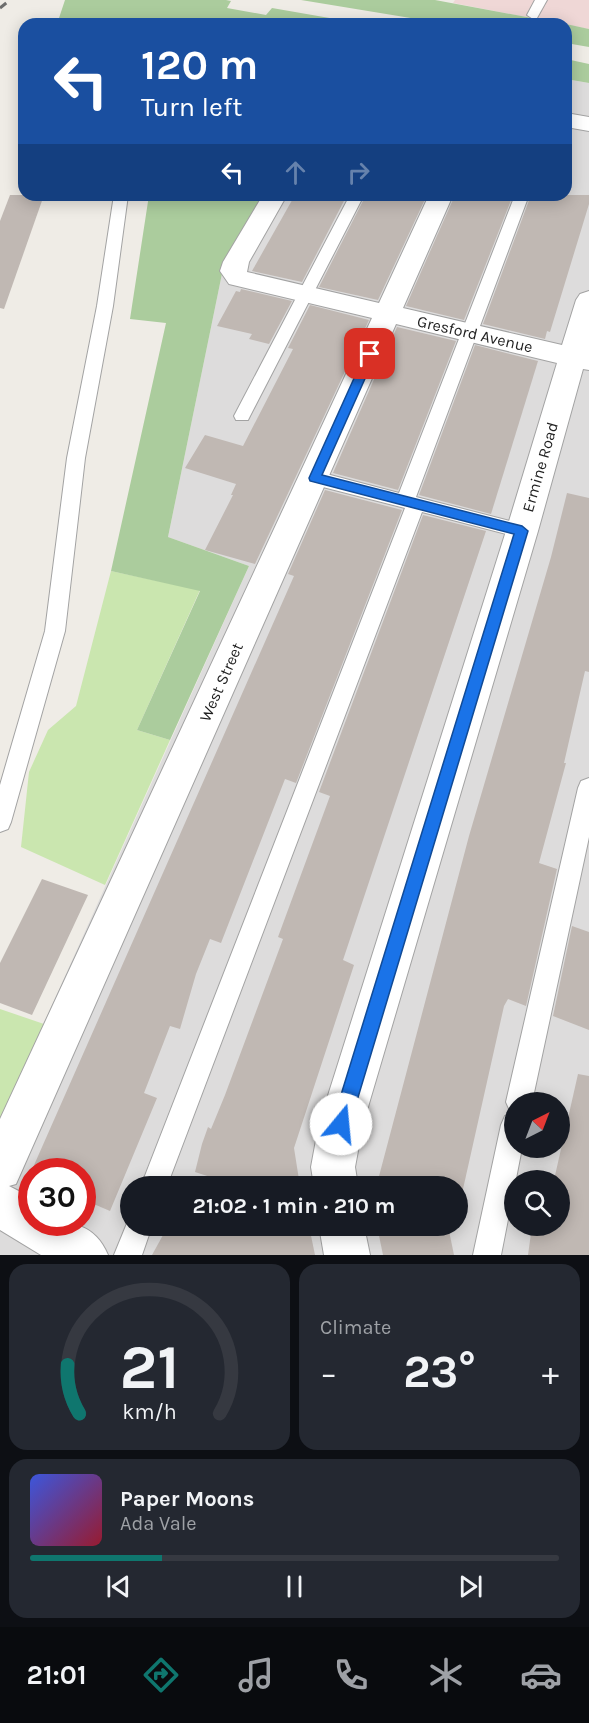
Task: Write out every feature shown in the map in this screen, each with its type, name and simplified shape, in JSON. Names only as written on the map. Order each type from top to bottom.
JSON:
[{"type":"street","points":[[572,121],[589,124]]},
{"type":"street","name":"Gresford Avenue","points":[[272,201],[236,262],[233,271],[237,278],[581,359]]},
{"type":"street","name":"West Street","points":[[0,1168],[315,478],[438,201]]},
{"type":"street","name":"Ermine Road","points":[[334,1176],[333,1167],[341,1124],[522,531],[581,359],[589,300]]},
{"type":"street","points":[[0,1205],[85,1255]]},
{"type":"street","points":[[344,1236],[347,1255]]},
{"type":"lane","points":[[533,15],[541,0]]},
{"type":"lane","points":[[0,822],[55,631],[76,458],[105,306],[120,201]]},
{"type":"lane","points":[[242,416],[354,201]]},
{"type":"lane","points":[[158,1176],[410,503],[469,333],[520,201]]},
{"type":"lane","points":[[315,478],[522,531]]},
{"type":"lane","points":[[521,1092],[589,788]]},
{"type":"lane","points":[[487,1255],[507,1158]]},
{"type":"lane","points":[[128,1255],[136,1236]]},
{"type":"shaded area","points":[[455,0],[589,0],[589,29],[572,26],[572,18],[531,18],[453,3]]},
{"type":"shaded area","points":[[572,80],[589,83],[589,1255],[0,1255],[0,1121],[249,566],[168,537],[225,259],[260,201],[572,201]]},
{"type":"green space","points":[[65,0],[226,0],[231,1],[227,8],[266,15],[272,8],[330,18],[59,18]]},
{"type":"green space","points":[[301,0],[435,0],[532,18],[410,18]]},
{"type":"green space","points":[[572,25],[589,29],[589,47],[572,44]]},
{"type":"green space","points":[[572,60],[589,64],[589,83],[572,80]]},
{"type":"green space","points":[[148,201],[260,201],[225,259],[168,537],[249,566],[170,740],[137,730],[200,591],[111,571],[166,323],[130,319]]},
{"type":"green space","points":[[111,571],[200,590],[137,730],[170,740],[105,885],[21,847],[29,772],[48,730],[76,706]]},
{"type":"green space","points":[[0,1009],[44,1024],[0,1121]]},
{"type":"building","points":[[10,195],[18,195],[18,201],[42,201],[4,309],[0,308],[0,221]]},
{"type":"building","points":[[572,195],[589,195],[589,204],[550,332],[547,331],[545,339],[483,324],[529,201],[572,201]]},
{"type":"building","points":[[292,201],[344,201],[302,282],[252,271]]},
{"type":"building","points":[[363,201],[424,201],[378,300],[319,287]]},
{"type":"building","points":[[452,201],[511,201],[464,320],[406,306]]},
{"type":"building","points":[[241,289],[292,301],[269,344],[249,339],[252,334],[217,326],[236,291],[240,292]]},
{"type":"building","points":[[310,305],[369,320],[255,564],[205,550],[233,495],[231,495],[236,484],[185,468],[205,435],[243,446],[293,349],[288,348]]},
{"type":"building","points":[[397,327],[456,341],[398,490],[333,473]]},
{"type":"building","points":[[475,345],[538,361],[491,514],[419,495]]},
{"type":"building","points":[[325,490],[402,510],[296,783],[285,779],[221,943],[210,939],[196,974],[180,1029],[170,1026],[144,1093],[157,1098],[125,1176],[120,1176],[120,1187],[110,1211],[96,1205],[96,1158],[37,1158],[294,576],[288,574]]},
{"type":"building","points":[[567,493],[589,498],[589,672],[585,671],[564,763],[566,763],[539,863],[557,869],[526,1006],[508,999],[504,1006],[466,1176],[379,1176],[469,836],[551,557]]},
{"type":"building","points":[[423,515],[486,531],[343,960],[354,965],[294,1148],[298,1176],[207,1176],[195,1172],[202,1144],[225,1095],[283,939],[278,937],[330,796],[319,792]]},
{"type":"building","points":[[42,879],[88,895],[32,1015],[0,1003],[0,963]]},
{"type":"building","points":[[572,926],[589,932],[589,1030],[553,1016]]},
{"type":"building","points":[[578,1074],[589,1076],[589,1255],[528,1255],[531,1236],[570,1236],[570,1170],[556,1170],[559,1158],[570,1158],[570,1109]]},
{"type":"building","points":[[162,1236],[311,1236],[315,1255],[152,1255]]},
{"type":"building","points":[[379,1236],[450,1236],[454,1255],[383,1255]]},
{"type":"railway","points":[[0,8],[10,0]]},
{"type":"route","points":[[341,1124],[522,531],[315,478],[370,354]]}]
